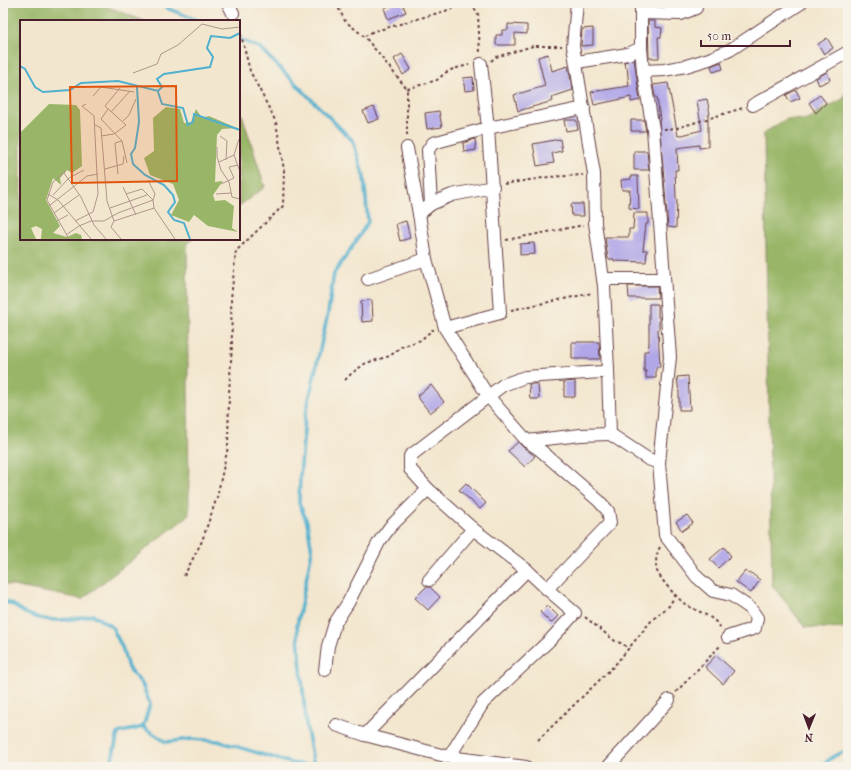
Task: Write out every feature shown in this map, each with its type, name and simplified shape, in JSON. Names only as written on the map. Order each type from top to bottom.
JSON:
[{"type":"street","points":[[577,3],[573,46],[594,174],[595,223],[604,282],[610,434]]},
{"type":"street","points":[[643,71],[664,70],[686,66],[709,59],[730,50],[801,3]]},
{"type":"street","points":[[696,8],[681,14],[641,8],[641,48],[643,71],[653,129],[670,357],[659,463],[665,535],[697,577],[714,591],[731,595],[750,608],[757,618],[755,628],[728,637]]},
{"type":"street","points":[[576,62],[628,54],[641,48]]},
{"type":"street","points":[[753,105],[848,52]]},
{"type":"street","points":[[445,328],[500,313],[493,187],[481,64]]},
{"type":"street","points":[[431,204],[428,150],[433,144],[488,128],[584,108]]},
{"type":"street","points":[[407,148],[426,260],[445,328],[488,396],[527,441],[539,449],[599,500],[608,511],[610,523],[547,589]]},
{"type":"street","points":[[419,214],[431,204],[452,195],[493,187]]},
{"type":"street","points":[[368,279],[426,260]]},
{"type":"street","points":[[604,282],[664,279]]},
{"type":"street","points":[[449,757],[483,704],[551,639],[575,613],[527,570],[473,529],[428,489],[410,468],[410,456],[503,385],[525,377],[602,372],[608,370]]},
{"type":"street","points":[[527,441],[581,435],[610,434],[648,459],[659,463]]},
{"type":"street","points":[[325,670],[328,646],[335,623],[348,603],[379,542],[390,526],[428,489]]},
{"type":"street","points":[[429,580],[473,529]]},
{"type":"street","points":[[365,735],[527,570]]},
{"type":"street","points":[[608,767],[669,700]]},
{"type":"street","points":[[336,725],[365,735],[449,757],[526,767]]},
{"type":"path","points":[[336,3],[345,21],[365,37],[407,89],[407,148]]},
{"type":"path","points":[[365,37],[372,32],[452,9],[464,3]]},
{"type":"path","points":[[471,3],[478,14],[481,64]]},
{"type":"path","points":[[184,576],[202,540],[217,497],[228,447],[232,345],[231,299],[236,251],[283,206],[284,170],[276,122],[250,72],[240,31]]},
{"type":"path","points":[[407,89],[437,80],[445,72],[453,69],[489,62],[496,58],[534,46],[573,46]]},
{"type":"path","points":[[653,129],[677,128],[753,105]]},
{"type":"path","points":[[493,187],[512,182],[549,177],[594,174]]},
{"type":"path","points":[[495,241],[595,223]]},
{"type":"path","points":[[500,313],[593,293],[604,282]]},
{"type":"path","points":[[345,380],[366,363],[390,356],[401,348],[421,340],[432,330],[445,328]]},
{"type":"path","points":[[665,535],[658,550],[656,563],[657,572],[684,603],[715,620],[728,637],[669,700]]},
{"type":"path","points":[[538,740],[587,693],[629,649],[652,620],[670,606],[675,596],[673,591]]},
{"type":"path","points":[[575,613],[582,614],[615,641],[623,644],[629,649]]},
{"type":"green space","points":[[3,3],[98,3],[141,20],[20,20],[20,240],[192,240],[187,243],[189,515],[82,599],[3,584]]},
{"type":"green space","points":[[848,87],[848,629],[805,627],[772,585],[764,133],[786,119],[809,120],[816,113],[843,99]]},
{"type":"green space","points":[[240,108],[265,187],[240,205]]},
{"type":"building","points":[[396,3],[402,3],[406,12],[388,19],[384,8]]},
{"type":"building","points":[[648,21],[655,21],[655,27],[662,28],[661,37],[658,37],[659,58],[649,58]]},
{"type":"building","points":[[508,24],[527,25],[527,34],[515,33],[515,45],[496,45],[496,35],[502,35],[502,30],[508,30]]},
{"type":"building","points":[[593,28],[593,45],[581,46],[582,29]]},
{"type":"building","points":[[827,38],[833,48],[824,54],[818,44]]},
{"type":"building","points":[[402,54],[411,69],[403,75],[394,59]]},
{"type":"building","points":[[548,54],[552,71],[568,66],[573,90],[552,97],[553,101],[518,111],[514,95],[545,86],[538,57]]},
{"type":"building","points":[[634,59],[640,100],[631,102],[631,97],[594,105],[591,92],[629,86],[627,67],[625,67],[624,62]]},
{"type":"building","points":[[721,62],[723,69],[713,72],[711,66]]},
{"type":"building","points":[[827,72],[830,80],[819,85],[816,78]]},
{"type":"building","points":[[473,77],[474,90],[465,91],[463,78]]},
{"type":"building","points":[[668,83],[678,136],[702,130],[697,101],[707,99],[710,114],[708,115],[708,147],[699,148],[699,145],[677,148],[678,170],[675,170],[677,199],[676,228],[668,227],[660,120],[657,97],[655,97],[653,85]]},
{"type":"building","points":[[796,90],[800,98],[790,102],[786,95]]},
{"type":"building","points":[[820,95],[826,103],[816,113],[809,103]]},
{"type":"building","points":[[374,107],[379,119],[368,123],[363,111]]},
{"type":"building","points":[[439,111],[442,127],[427,129],[425,113]]},
{"type":"building","points":[[564,120],[576,120],[578,129],[566,131]]},
{"type":"building","points":[[631,120],[644,120],[646,131],[631,131]]},
{"type":"building","points":[[475,139],[476,150],[464,152],[463,143]]},
{"type":"building","points":[[560,139],[562,151],[552,153],[554,163],[537,166],[533,144]]},
{"type":"building","points":[[634,151],[647,151],[649,170],[634,170]]},
{"type":"building","points":[[631,176],[638,176],[639,209],[629,208],[630,190],[622,190],[621,180],[631,179]]},
{"type":"building","points":[[571,204],[583,204],[584,216],[572,216]]},
{"type":"building","points":[[634,213],[648,213],[648,224],[646,224],[643,250],[647,250],[646,262],[614,261],[614,259],[608,259],[605,237],[629,237],[629,229],[633,229]]},
{"type":"building","points":[[406,221],[410,238],[400,241],[396,224]]},
{"type":"building","points":[[534,243],[535,254],[520,255],[520,244]]},
{"type":"building","points":[[628,286],[657,286],[658,298],[629,298]]},
{"type":"building","points":[[372,300],[373,321],[362,322],[361,301]]},
{"type":"building","points":[[649,304],[658,304],[660,367],[656,367],[656,378],[646,378],[646,371],[644,371],[644,351],[648,351],[649,344]]},
{"type":"building","points":[[572,342],[599,342],[600,359],[572,359]]},
{"type":"building","points":[[688,376],[690,410],[679,410],[677,377]]},
{"type":"building","points":[[575,381],[575,397],[564,397],[564,382]]},
{"type":"building","points":[[529,384],[538,384],[539,399],[530,399]]},
{"type":"building","points":[[431,385],[444,402],[430,413],[417,396]]},
{"type":"building","points":[[518,442],[535,456],[525,467],[508,451]]},
{"type":"building","points":[[466,483],[486,503],[480,509],[459,490]]},
{"type":"building","points":[[687,515],[693,523],[682,531],[676,522]]},
{"type":"building","points":[[724,547],[731,556],[718,568],[710,559]]},
{"type":"building","points":[[745,571],[749,574],[751,573],[760,580],[751,593],[736,582]]},
{"type":"building","points":[[426,587],[430,587],[440,597],[428,610],[415,598]]},
{"type":"building","points":[[547,605],[558,616],[551,623],[540,612]]},
{"type":"building","points":[[716,655],[734,671],[723,684],[705,667]]},
{"type":"waterway","points":[[160,3],[169,9],[196,20]]},
{"type":"waterway","points":[[240,39],[260,48],[353,141],[364,177],[368,222],[334,273],[328,313],[305,418],[299,503],[307,522],[312,551],[297,625],[306,724],[314,766]]},
{"type":"waterway","points":[[3,602],[9,603],[25,613],[42,619],[59,620],[93,615],[112,627],[122,647],[128,668],[142,684],[150,704],[143,727]]},
{"type":"waterway","points":[[114,767],[112,759],[118,733],[143,727],[166,742],[191,739],[218,741],[291,763],[318,767]]},
{"type":"waterway","points":[[820,767],[834,756],[848,750]]}]
